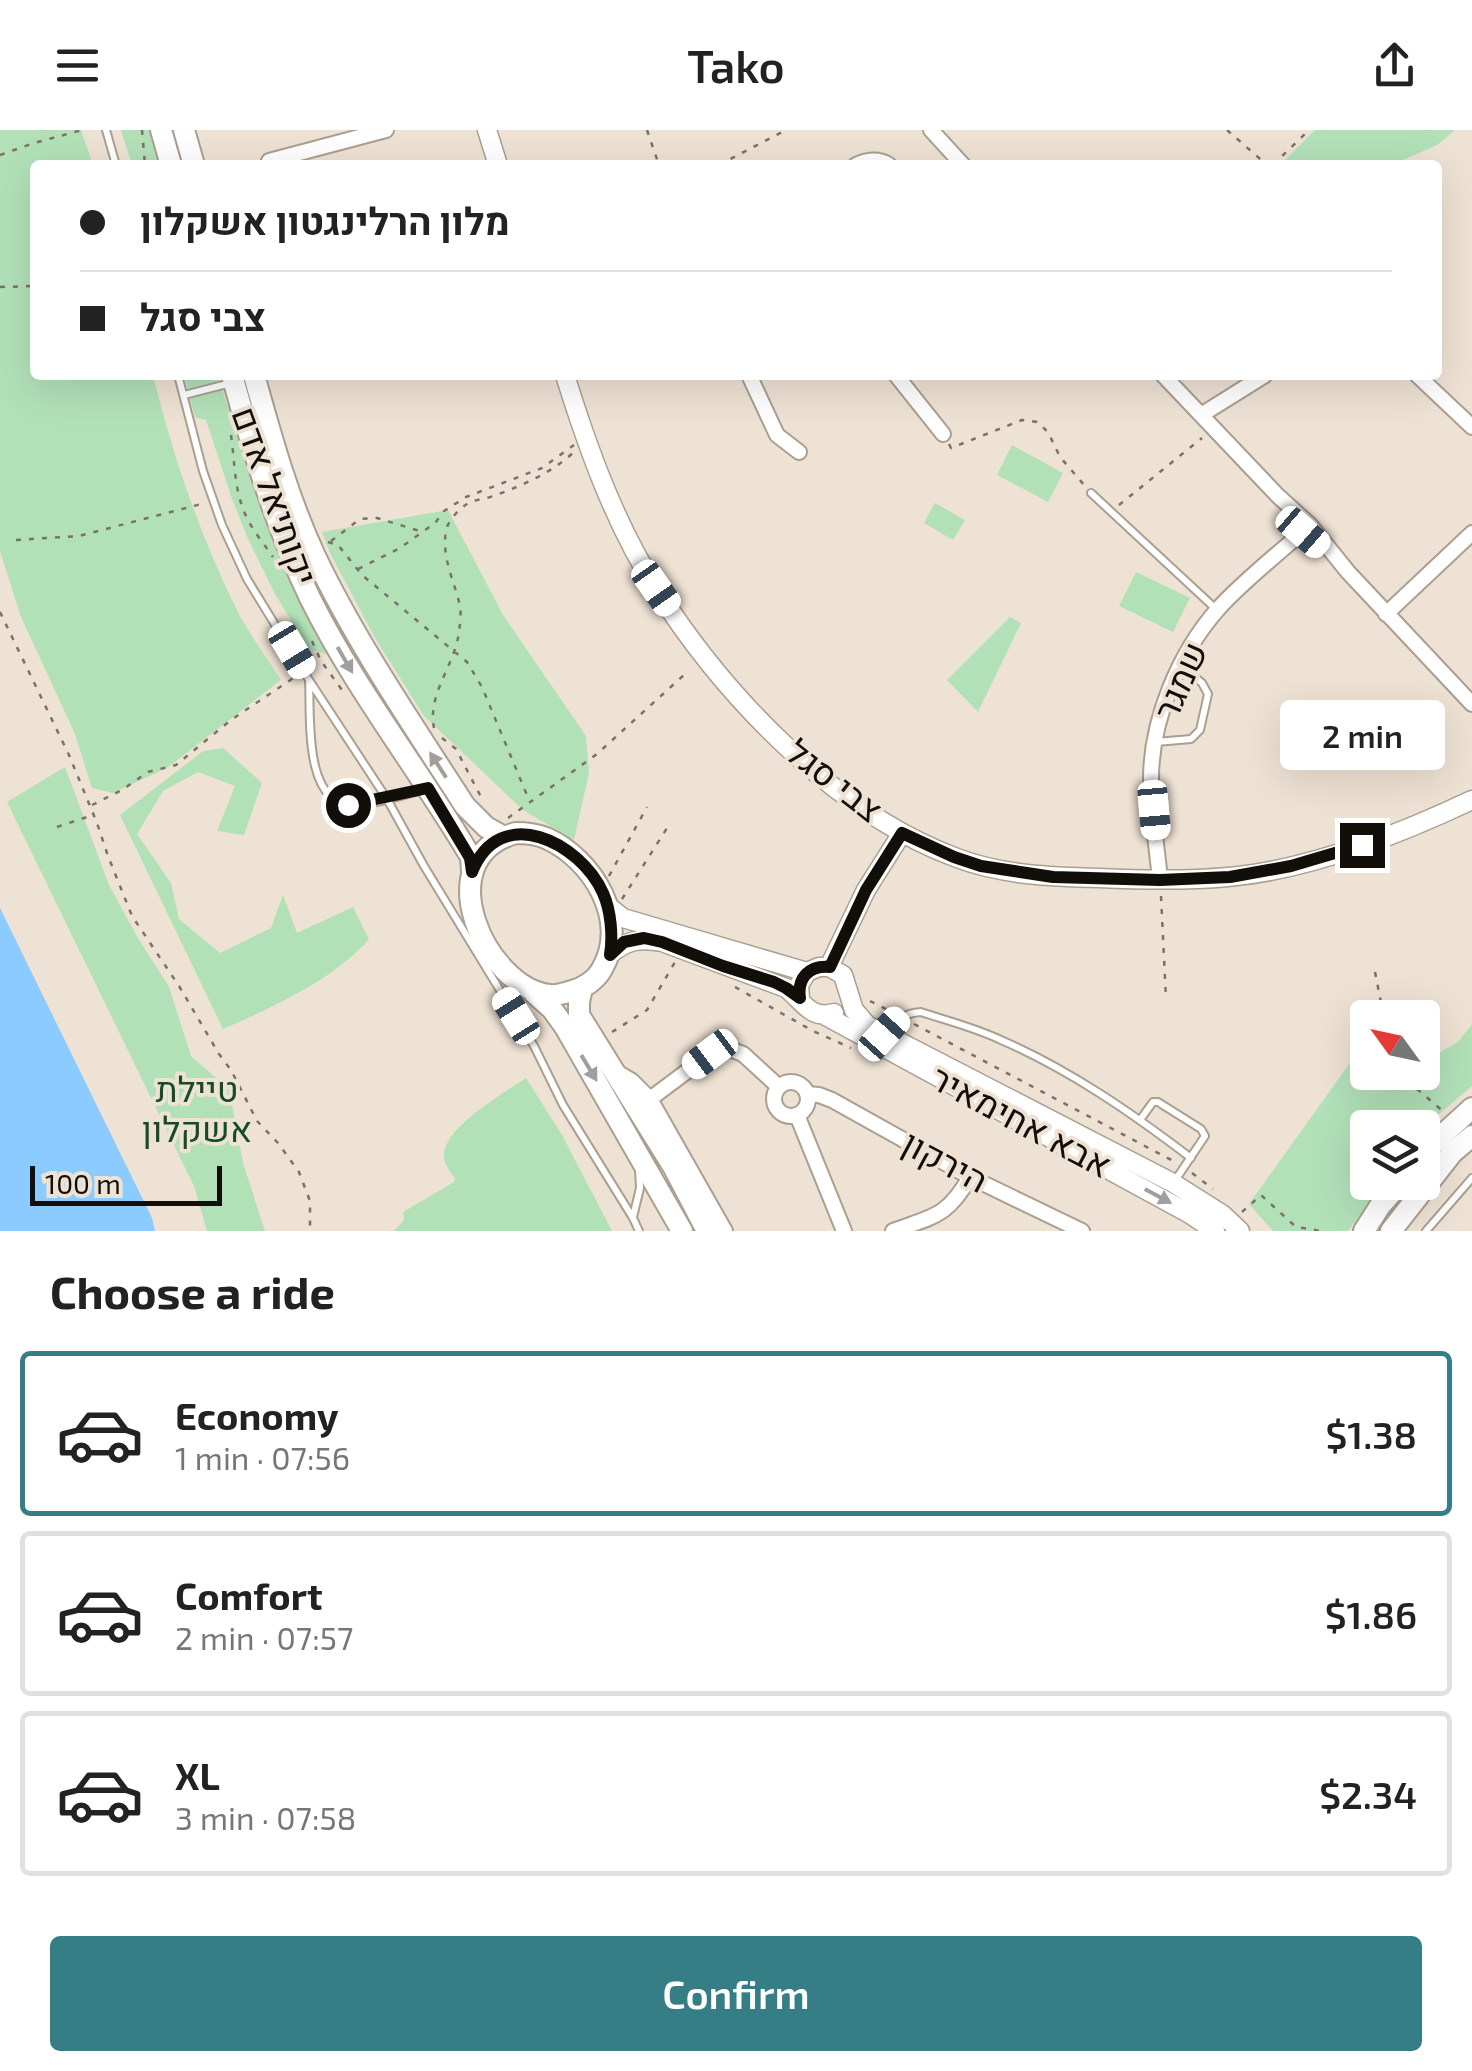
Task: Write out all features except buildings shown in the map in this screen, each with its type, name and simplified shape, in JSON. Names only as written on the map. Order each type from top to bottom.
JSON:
[{"type":"main road","points":[[161,130],[170,160]]},
{"type":"main road","points":[[184,130],[193,160]]},
{"type":"main road","name":"יקותיאל אדם","points":[[244,380],[274,510],[310,598],[367,698],[470,858],[472,872]]},
{"type":"main road","name":"יקותיאל אדם","points":[[245,380],[315,556],[377,668],[465,806],[486,827],[505,827]]},
{"type":"main road","points":[[531,990],[551,996],[582,988],[599,975],[610,955],[615,897],[602,890],[577,858],[561,847],[546,838],[505,827],[476,861],[472,872],[468,888],[476,924],[507,972],[552,1009],[565,1027],[682,1231]]},
{"type":"main road","points":[[582,988],[580,1014],[674,1168],[707,1231]]},
{"type":"main road","points":[[1440,1137],[1472,1108]]},
{"type":"main road","points":[[1400,1225],[1452,1153],[1472,1136]]},
{"type":"main road","points":[[1364,1231],[1385,1200]]},
{"type":"street","points":[[269,160],[386,130]]},
{"type":"street","points":[[487,130],[496,160]]},
{"type":"street","points":[[931,130],[958,160]]},
{"type":"street","name":"צבי סגל","points":[[567,380],[589,451],[613,504],[656,588],[694,641],[794,756],[902,833],[981,866],[1053,877],[1160,885],[1291,866],[1362,845],[1472,800]]},
{"type":"street","points":[[751,380],[777,435],[798,452]]},
{"type":"street","points":[[900,380],[943,434]]},
{"type":"street","points":[[1168,380],[1472,704]]},
{"type":"street","points":[[1202,415],[1257,380]]},
{"type":"street","points":[[1422,380],[1472,428]]},
{"type":"street","name":"שמגר","points":[[1160,885],[1151,779],[1163,709],[1190,648],[1217,610],[1306,528]]},
{"type":"street","points":[[1386,614],[1472,533]]},
{"type":"street","points":[[830,967],[866,890],[902,833]]},
{"type":"street","points":[[615,897],[623,918],[807,972]]},
{"type":"street","points":[[610,955],[624,942],[644,938],[662,942],[774,982],[800,998],[812,1013],[826,1016],[855,995],[843,976],[830,967],[819,966],[807,972],[799,985],[800,998]]},
{"type":"street","name":"אבא אחימאיר","points":[[855,995],[854,1010],[884,1034],[1173,1183],[1222,1214],[1240,1231]]},
{"type":"street","name":"אבא אחימאיר","points":[[826,1016],[1211,1230]]},
{"type":"street","points":[[650,1100],[710,1054],[727,1048],[743,1054],[778,1087]]},
{"type":"street","points":[[613,1070],[632,1081],[650,1100],[724,1231]]},
{"type":"street","points":[[788,1082],[798,1083],[808,1094],[805,1109],[797,1115],[787,1116],[774,1101],[778,1087],[788,1082]]},
{"type":"street","name":"הירקון","points":[[808,1094],[832,1100],[970,1177],[1082,1231]]},
{"type":"street","points":[[797,1115],[844,1231]]},
{"type":"street","points":[[893,1231],[939,1214],[952,1204],[970,1177]]},
{"type":"lane","points":[[106,130],[115,160]]},
{"type":"lane","points":[[180,380],[213,501],[248,579],[387,798],[639,1231]]},
{"type":"lane","points":[[184,395],[237,380]]},
{"type":"lane","points":[[1091,493],[1217,610]]},
{"type":"lane","points":[[1155,742],[1191,739],[1200,730],[1208,694],[1202,683],[1181,666]]},
{"type":"lane","points":[[309,680],[313,754],[322,788],[331,798],[348,805],[428,788]]},
{"type":"lane","name":"אבא אחימאיר","points":[[900,1016],[921,1012],[999,1038],[1063,1070],[1191,1158]]},
{"type":"lane","points":[[884,1034],[900,1016]]},
{"type":"lane","points":[[1140,1120],[1152,1102],[1158,1102],[1205,1136],[1173,1183]]},
{"type":"lane","points":[[630,1140],[640,1173],[633,1218]]},
{"type":"lane","points":[[1426,1231],[1472,1178]]},
{"type":"path","points":[[0,155],[82,130]]},
{"type":"path","points":[[142,130],[145,160]]},
{"type":"path","points":[[648,130],[657,160]]},
{"type":"path","points":[[729,160],[786,130]]},
{"type":"path","points":[[1227,130],[1261,160]]},
{"type":"path","points":[[1278,160],[1308,130]]},
{"type":"path","points":[[0,287],[30,286]]},
{"type":"path","points":[[943,434],[952,448],[1022,420],[1037,422],[1091,493]]},
{"type":"path","points":[[1110,512],[1203,437]]},
{"type":"path","points":[[357,569],[400,548],[466,497],[542,468],[575,447],[559,466],[542,476],[468,503],[447,527],[450,573],[461,606],[455,652],[438,691],[432,720],[435,732],[456,749],[482,800]]},
{"type":"path","points":[[16,540],[79,536],[213,501]]},
{"type":"path","points":[[330,542],[360,519],[377,518],[422,532]]},
{"type":"path","points":[[322,539],[338,545],[362,576],[467,662],[482,687],[530,801]]},
{"type":"path","points":[[0,612],[69,756],[132,916],[231,1070],[257,1121],[299,1172],[310,1201],[310,1231]]},
{"type":"path","points":[[90,806],[148,772],[176,764],[231,720],[304,671]]},
{"type":"path","points":[[505,827],[530,801],[597,754],[685,674]]},
{"type":"path","points":[[615,897],[646,807]]},
{"type":"path","points":[[57,827],[94,815]]},
{"type":"path","points":[[615,897],[669,825]]},
{"type":"path","points":[[1160,885],[1166,999]]},
{"type":"path","points":[[596,1043],[647,1010],[681,950]]},
{"type":"path","points":[[1375,972],[1380,1000]]},
{"type":"path","points":[[728,983],[854,1049]]},
{"type":"path","points":[[855,995],[1185,1167],[1221,1195]]},
{"type":"path","points":[[1418,1090],[1449,1116]]},
{"type":"path","points":[[1233,1205],[1241,1213],[1261,1196],[1296,1227],[1321,1231]]},
{"type":"green space","points":[[0,130],[81,130],[91,160],[30,160],[30,380],[154,380],[178,465],[210,551],[241,617],[281,680],[167,768],[113,793],[92,788],[75,734],[21,617],[0,551]]},
{"type":"green space","points":[[121,130],[154,130],[163,160],[130,160]]},
{"type":"green space","points":[[1315,130],[1455,130],[1437,145],[1403,160],[1285,160]]},
{"type":"green space","points":[[185,380],[220,380],[328,655],[308,648],[275,594],[232,499],[206,420],[195,417]]},
{"type":"green space","points":[[1012,445],[1063,473],[1048,502],[997,475]]},
{"type":"green space","points":[[935,503],[965,520],[953,540],[924,523]]},
{"type":"green space","points":[[448,510],[503,615],[586,736],[589,773],[574,840],[523,810],[424,716],[375,638],[322,532]]},
{"type":"green space","points":[[1136,572],[1190,598],[1173,632],[1119,606]]},
{"type":"green space","points":[[1010,617],[1021,623],[978,712],[947,680]]},
{"type":"green space","points":[[223,748],[262,783],[244,835],[217,831],[235,786],[198,772],[163,791],[137,834],[171,883],[179,919],[220,953],[271,928],[283,895],[297,933],[353,907],[369,939],[321,980],[223,1029],[120,815],[203,751]]},
{"type":"green space","name":"טיילת אשקלון","points":[[65,767],[109,885],[169,987],[191,1056],[229,1089],[243,1163],[265,1231],[207,1231],[194,1186],[7,802]]},
{"type":"green space","points":[[1472,1024],[1472,1086],[1440,1113],[1440,1110],[1350,1110],[1350,1200],[1371,1200],[1348,1231],[1273,1231],[1249,1204],[1350,1063],[1350,1090],[1440,1090],[1440,1053],[1459,1041]]},
{"type":"green space","points":[[526,1078],[562,1135],[612,1231],[394,1231],[404,1220],[403,1212],[454,1182],[444,1158],[452,1135],[475,1113]]},
{"type":"water","points":[[0,908],[152,1218],[155,1231],[0,1231]]},
{"type":"route","points":[[348,805],[428,788],[470,858],[472,872],[476,861],[502,836],[516,832],[546,838],[577,858],[602,890],[611,928],[610,955],[624,942],[644,938],[662,942],[774,982],[800,998],[799,985],[807,972],[819,966],[830,967],[866,890],[902,833],[981,866],[1053,877],[1160,880],[1230,877],[1291,866],[1362,845]]}]
